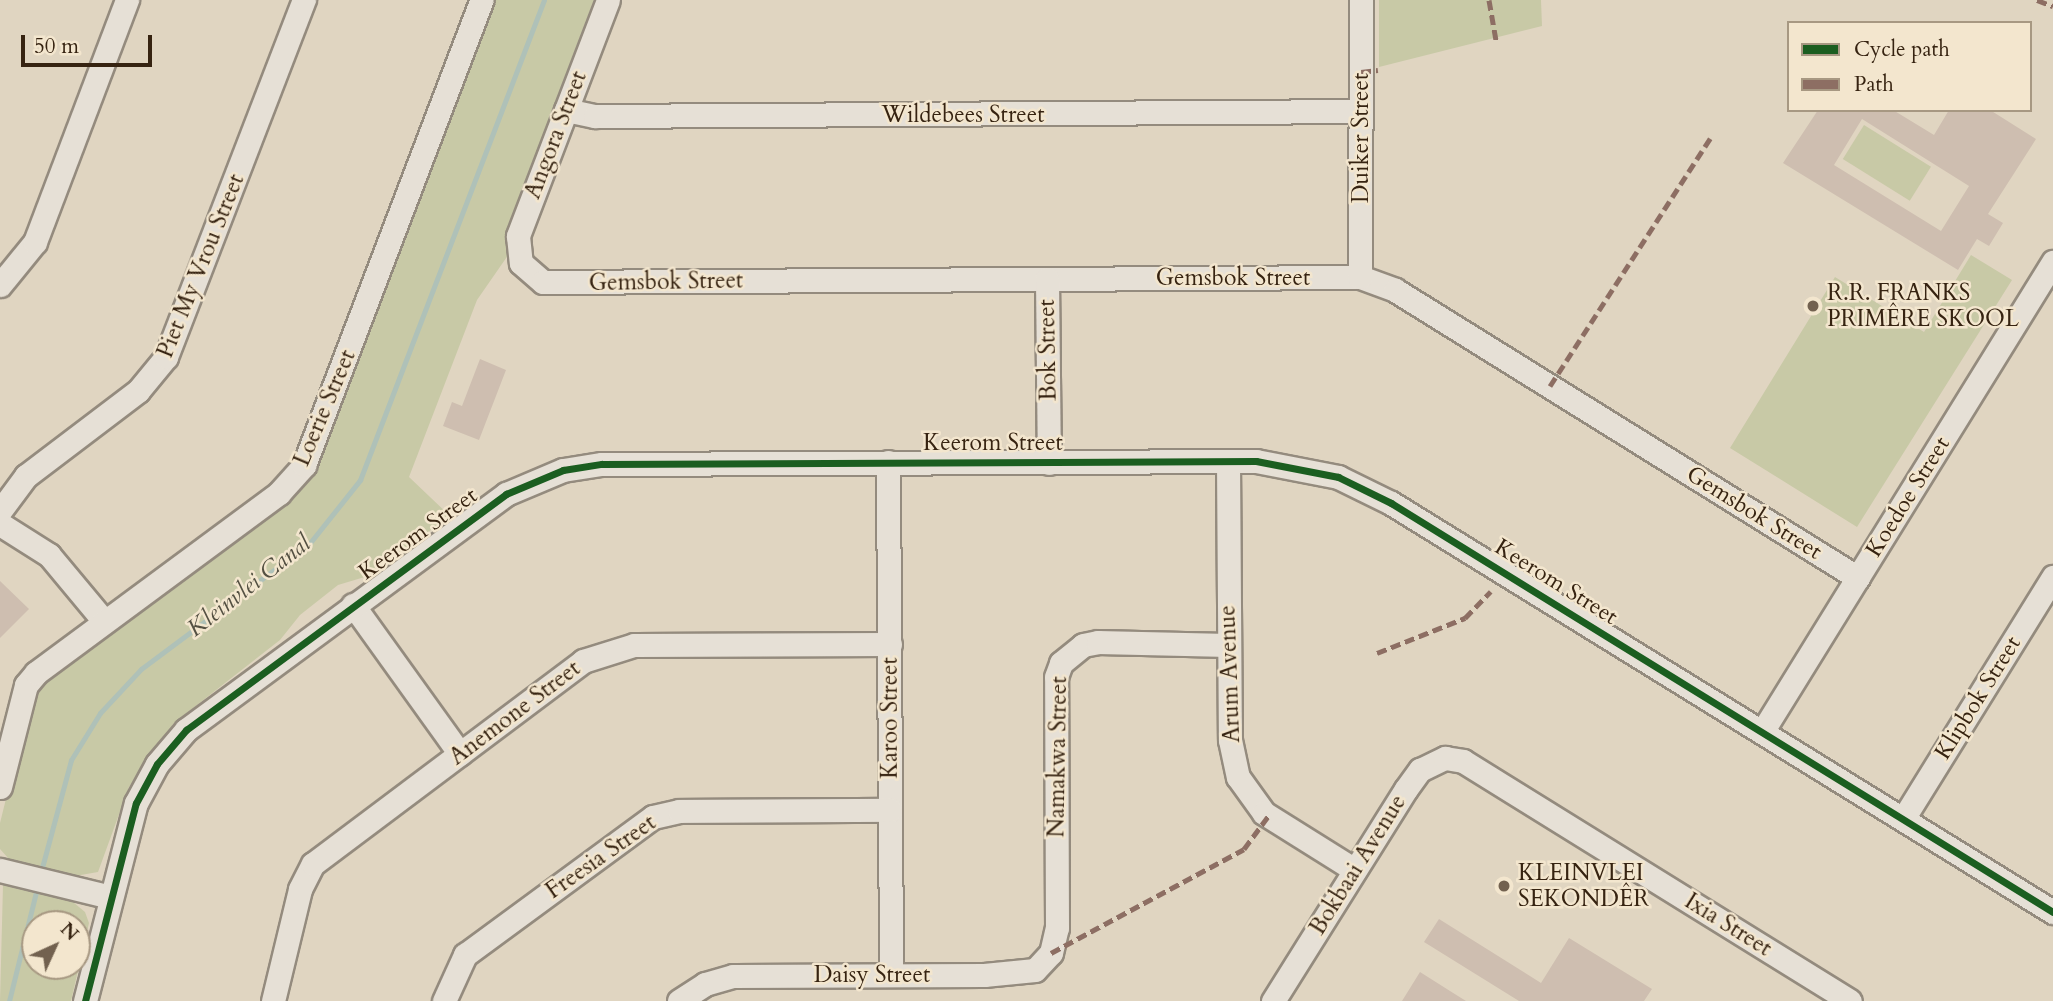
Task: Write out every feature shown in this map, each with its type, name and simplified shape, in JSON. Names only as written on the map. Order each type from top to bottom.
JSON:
[{"type":"street","points":[[0,285],[35,242],[127,0]]},
{"type":"street","name":"Piet My Vrou Street","points":[[0,511],[26,476],[138,391],[166,357],[304,0]]},
{"type":"street","name":"Loerie Street","points":[[0,787],[26,685],[104,621],[279,493],[304,465],[482,0]]},
{"type":"street","name":"Angora Street","points":[[526,271],[518,254],[518,236],[608,0]]},
{"type":"street","name":"Duiker Street","points":[[1360,277],[1361,0]]},
{"type":"street","name":"Wildebees Street","points":[[566,110],[595,116],[1362,111]]},
{"type":"street","name":"Koedoe Street","points":[[1762,732],[2053,262]]},
{"type":"street","name":"Gemsbok Street","points":[[526,271],[552,284],[1360,277],[1424,308],[1857,578]]},
{"type":"street","name":"Bok Street","points":[[1047,279],[1049,463]]},
{"type":"street","name":"Keerom Street","points":[[85,1001],[136,803],[171,746],[204,715],[506,494],[563,470],[602,464],[1228,461],[1311,469],[1364,488],[1903,819],[2050,904]]},
{"type":"street","name":"Arum Avenue","points":[[1228,461],[1230,740],[1238,776],[1264,813],[1354,870]]},
{"type":"street","name":"Karoo Street","points":[[888,462],[891,974]]},
{"type":"street","points":[[0,524],[49,555],[104,621]]},
{"type":"street","name":"Klipbok Street","points":[[1903,819],[2053,577]]},
{"type":"street","points":[[353,605],[460,754]]},
{"type":"street","name":"Namakwa Street","points":[[1055,942],[1055,677],[1061,663],[1083,645],[1098,642],[1228,645]]},
{"type":"street","name":"Anemone Street","points":[[273,1001],[300,889],[313,864],[583,661],[611,649],[890,644]]},
{"type":"street","name":"Bokbaai Avenue","points":[[1273,1001],[1354,870],[1420,771],[1446,758],[1463,761]]},
{"type":"street","name":"Ixia Street","points":[[1463,761],[1850,1001]]},
{"type":"street","name":"Freesia Street","points":[[444,1001],[466,955],[653,817],[679,811],[890,810]]},
{"type":"street","points":[[4,871],[111,897]]},
{"type":"street","name":"Daisy Street","points":[[679,1001],[705,984],[733,975],[1018,974],[1044,963],[1055,942]]},
{"type":"green space","points":[[489,0],[594,0],[506,232],[512,236],[511,251],[477,300],[409,477],[450,516],[368,576],[338,585],[300,615],[280,640],[174,723],[129,787],[98,872],[75,876],[9,859],[0,849],[0,823],[31,698],[41,678],[284,498]]},
{"type":"green space","points":[[1379,0],[1541,0],[1542,26],[1379,67]]},
{"type":"green space","points":[[1864,125],[1931,167],[1910,201],[1843,159]]},
{"type":"green space","points":[[1971,255],[2012,280],[1857,527],[1730,448],[1835,277],[1924,332]]},
{"type":"green space","points":[[3,885],[73,902],[83,910],[21,910],[21,980],[76,980],[71,1001],[0,1001]]},
{"type":"building","points":[[1817,112],[1896,112],[1934,135],[1948,112],[1993,112],[2036,139],[1988,214],[2003,223],[1989,246],[1977,239],[1958,270],[1783,163]],"holes":[[[1862,119],[1969,186],[1941,231],[1834,165]]]},
{"type":"building","points":[[480,359],[506,370],[479,440],[443,426],[452,402],[462,406]]},
{"type":"building","points":[[0,581],[29,609],[0,638]]},
{"type":"building","points":[[1439,919],[1541,983],[1569,938],[1652,989],[1644,1001],[1519,1001],[1424,942]]},
{"type":"building","points":[[1420,972],[1450,991],[1466,1001],[1402,1001]]},
{"type":"waterway","name":"Kleinvlei Canal","points":[[40,875],[71,760],[100,713],[141,669],[309,544],[360,480],[544,0]]},
{"type":"waterway","name":"Kleinvlei Canal","points":[[9,1001],[38,884]]},
{"type":"marked path","points":[[1489,0],[1496,40]]},
{"type":"marked path","points":[[2037,0],[2053,6]]},
{"type":"marked path","points":[[1361,72],[1378,70]]},
{"type":"marked path","points":[[1550,386],[1711,137]]},
{"type":"marked path","points":[[1377,653],[1465,618],[1491,591]]},
{"type":"marked path","points":[[1051,953],[1244,849],[1269,815]]},
{"type":"cycle path","points":[[85,1001],[136,803],[157,764],[186,730],[506,494],[563,470],[602,464],[1256,461],[1338,477],[1391,503],[2053,912]]},
{"type":"place","name":"R.R. FRANKS PRIMÊRE SKOOL","points":[[1813,306]]},
{"type":"place","name":"KLEINVLEI SEKONDÊR","points":[[1504,886]]}]
